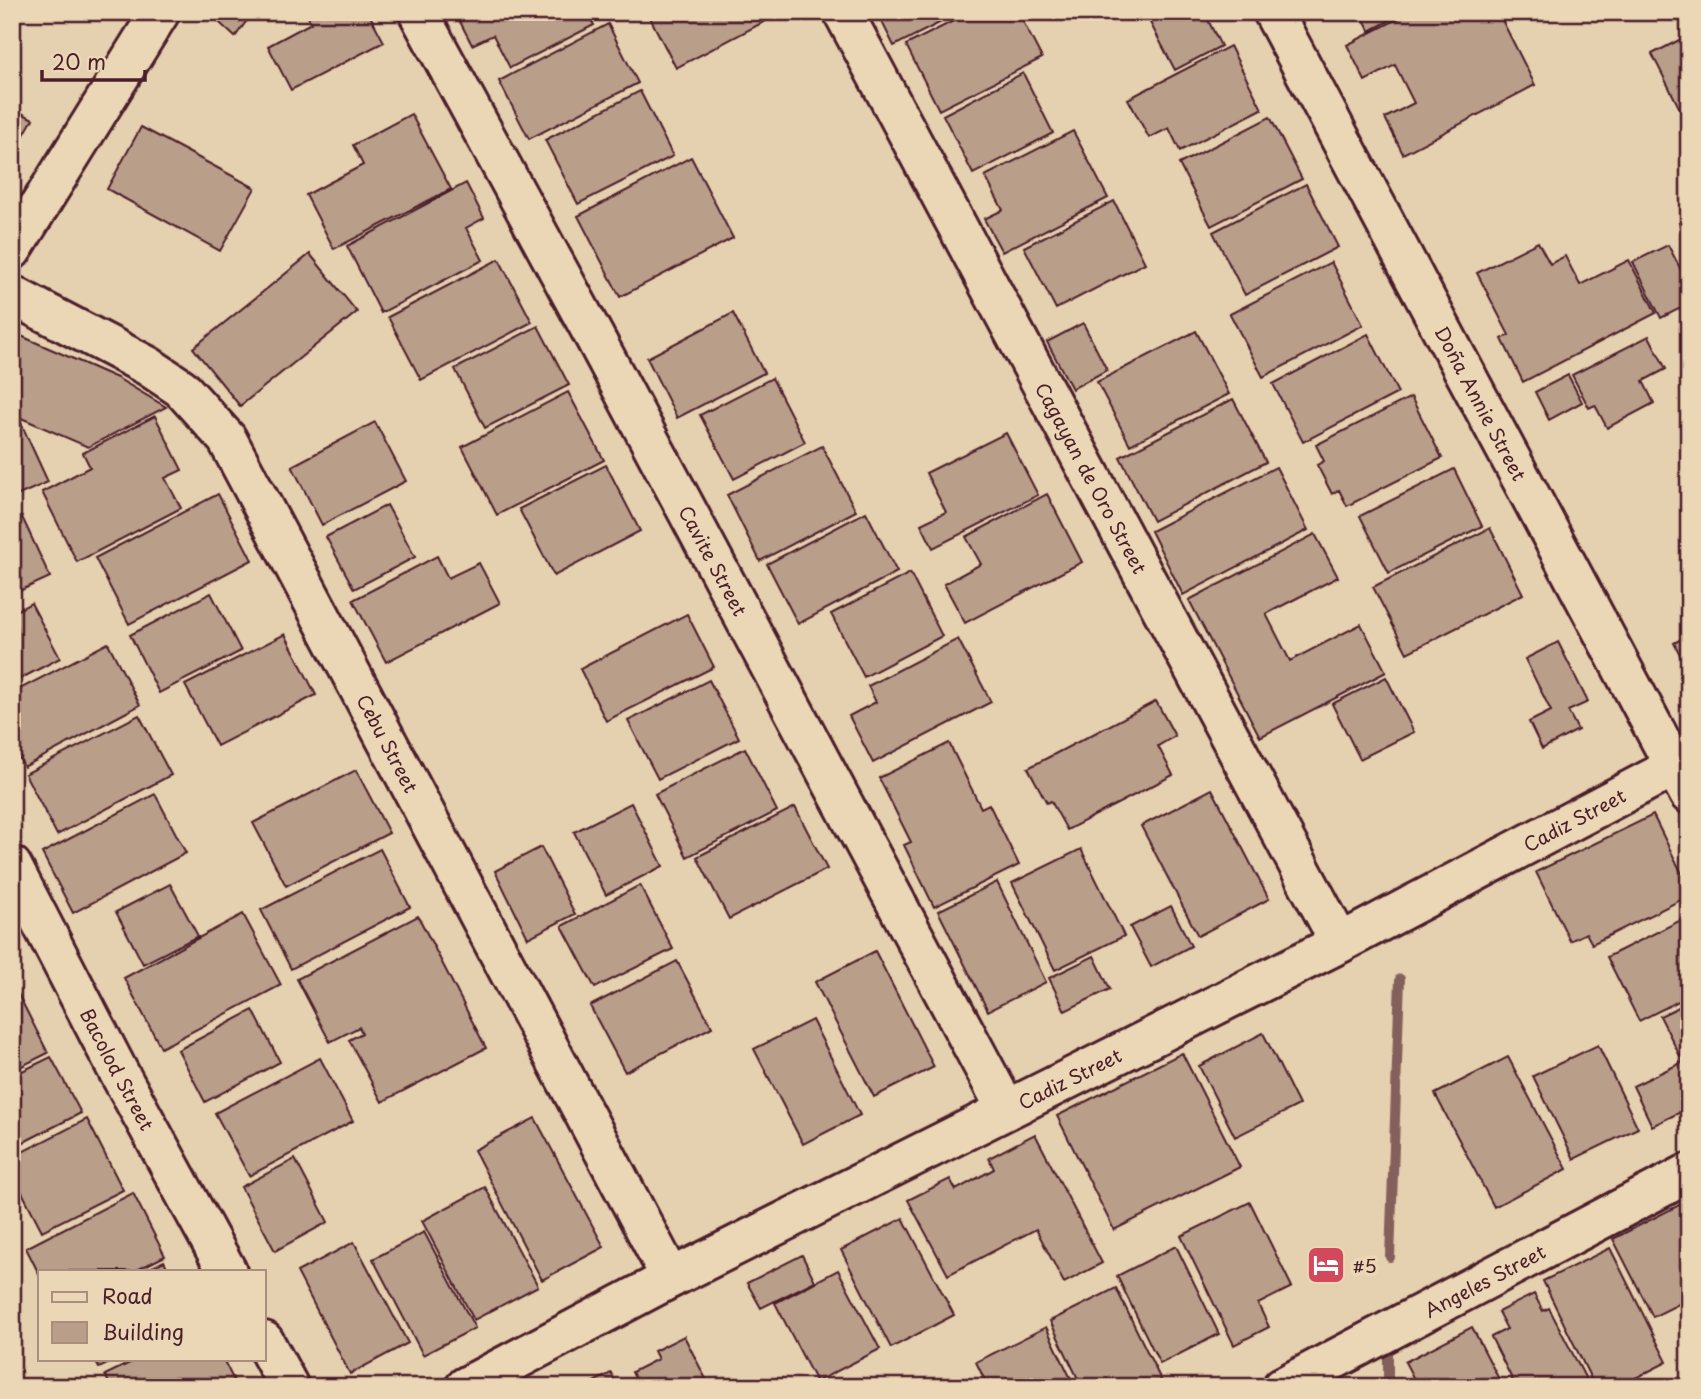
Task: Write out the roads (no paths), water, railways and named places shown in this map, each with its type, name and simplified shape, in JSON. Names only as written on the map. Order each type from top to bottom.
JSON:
[{"type":"street","points":[[12,250],[160,12]]},
{"type":"street","name":"Cavite Street","points":[[418,12],[1006,1109]]},
{"type":"street","name":"Cagayan de Oro Street","points":[[843,12],[1339,943]]},
{"type":"street","name":"Doña Annie Street","points":[[1273,12],[1681,780]]},
{"type":"street","name":"Cebu Street","points":[[12,295],[148,366],[181,388],[227,439],[671,1278]]},
{"type":"street","name":"Cadiz Street","points":[[465,1387],[671,1278],[1006,1109],[1339,943],[1681,780]]},
{"type":"street","name":"Bacolod Street","points":[[12,866],[118,1071],[226,1270]]},
{"type":"street","name":"Angeles Street","points":[[1282,1387],[1689,1173]]},
{"type":"street","points":[[266,1345],[289,1387]]},
{"type":"waterway","points":[[1390,1257],[1400,979]]},
{"type":"waterway","points":[[1388,1350],[1388,1387]]},
{"type":"place","name":"#5","points":[[1326,1265]]}]
